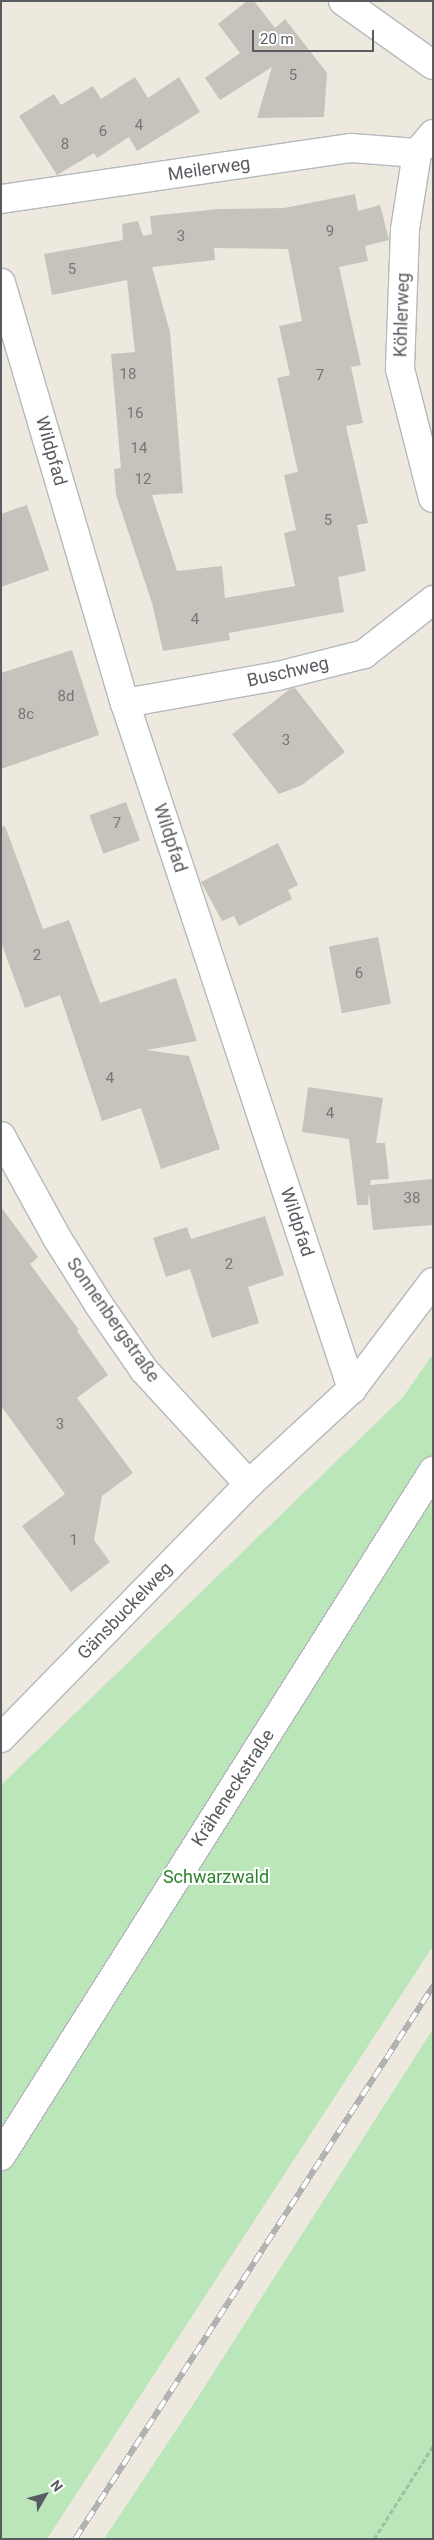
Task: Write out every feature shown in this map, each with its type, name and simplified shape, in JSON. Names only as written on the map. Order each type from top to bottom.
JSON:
[{"type":"street","points":[[343,1],[433,65]]},
{"type":"street","name":"Meilerweg","points":[[1,199],[351,148],[425,144]]},
{"type":"street","name":"Köhlerweg","points":[[425,144],[405,230],[400,369],[433,498]]},
{"type":"street","name":"Wildpfad","points":[[1,282],[125,704],[352,1389]]},
{"type":"street","name":"Buschweg","points":[[125,704],[278,676],[364,654],[433,600]]},
{"type":"street","name":"Sonnenbergstraße","points":[[1,1136],[57,1238],[99,1305],[144,1370],[249,1484]]},
{"type":"street","name":"Gänsbuckelweg","points":[[1,1738],[249,1484],[352,1389],[433,1282]]},
{"type":"street","name":"Kräheneckstraße","points":[[1,2156],[433,1471]]},
{"type":"path","points":[[374,2539],[433,2446]]},
{"type":"green space","name":"Schwarzwald","points":[[433,1354],[433,1946],[47,2539],[1,2539],[1,1785],[403,1397]]},
{"type":"green space","points":[[433,2029],[433,2539],[104,2539],[198,2397]]},
{"type":"building","points":[[247,1],[254,1],[275,28],[285,19],[327,73],[324,117],[257,118],[272,67],[220,100],[205,78],[240,53],[218,24]]},
{"type":"building","points":[[135,77],[148,98],[179,77],[200,112],[137,151],[129,137],[97,158],[94,153],[57,175],[19,116],[54,94],[61,105],[93,86],[101,99]]},
{"type":"building","points":[[355,194],[358,211],[380,205],[389,240],[365,246],[368,261],[339,267],[361,365],[351,367],[363,423],[346,426],[368,523],[357,525],[366,571],[338,577],[344,612],[229,633],[230,640],[163,651],[152,603],[116,495],[114,469],[121,468],[111,354],[135,352],[127,280],[52,295],[44,254],[123,240],[122,224],[138,221],[143,236],[152,234],[150,216],[219,209],[284,208]],"holes":[[[214,248],[288,249],[302,321],[279,326],[290,375],[277,378],[298,472],[284,475],[296,530],[284,533],[295,586],[225,598],[222,566],[177,571],[152,495],[183,493],[170,332],[152,267],[215,260]]]},
{"type":"building","points":[[27,505],[49,570],[1,587],[1,514]]},
{"type":"building","points":[[72,650],[99,735],[1,769],[1,673]]},
{"type":"building","points":[[295,688],[345,752],[302,785],[279,794],[232,734],[290,689]]},
{"type":"building","points":[[126,802],[140,841],[103,854],[89,815]]},
{"type":"building","points":[[5,826],[43,929],[69,920],[100,1003],[176,978],[197,1041],[146,1050],[189,1056],[220,1149],[161,1169],[141,1108],[102,1121],[60,995],[25,1008],[1,942],[1,827]]},
{"type":"building","points":[[278,843],[298,885],[288,890],[292,899],[239,926],[234,916],[222,921],[201,882]]},
{"type":"building","points":[[378,937],[391,1004],[342,1013],[329,947]]},
{"type":"building","points":[[308,1087],[383,1098],[376,1143],[385,1143],[389,1179],[371,1180],[370,1185],[433,1179],[433,1225],[373,1230],[369,1192],[368,1205],[357,1205],[349,1139],[302,1132]]},
{"type":"building","points":[[1,1207],[38,1257],[30,1264],[79,1330],[77,1331],[108,1375],[77,1398],[133,1473],[102,1496],[94,1540],[110,1562],[71,1592],[22,1526],[65,1494],[1,1406]]},
{"type":"building","points":[[265,1216],[284,1275],[248,1287],[259,1323],[212,1338],[190,1269],[166,1277],[153,1238],[187,1227],[191,1239]]},
{"type":"railway","points":[[75,2539],[433,1986]]}]
